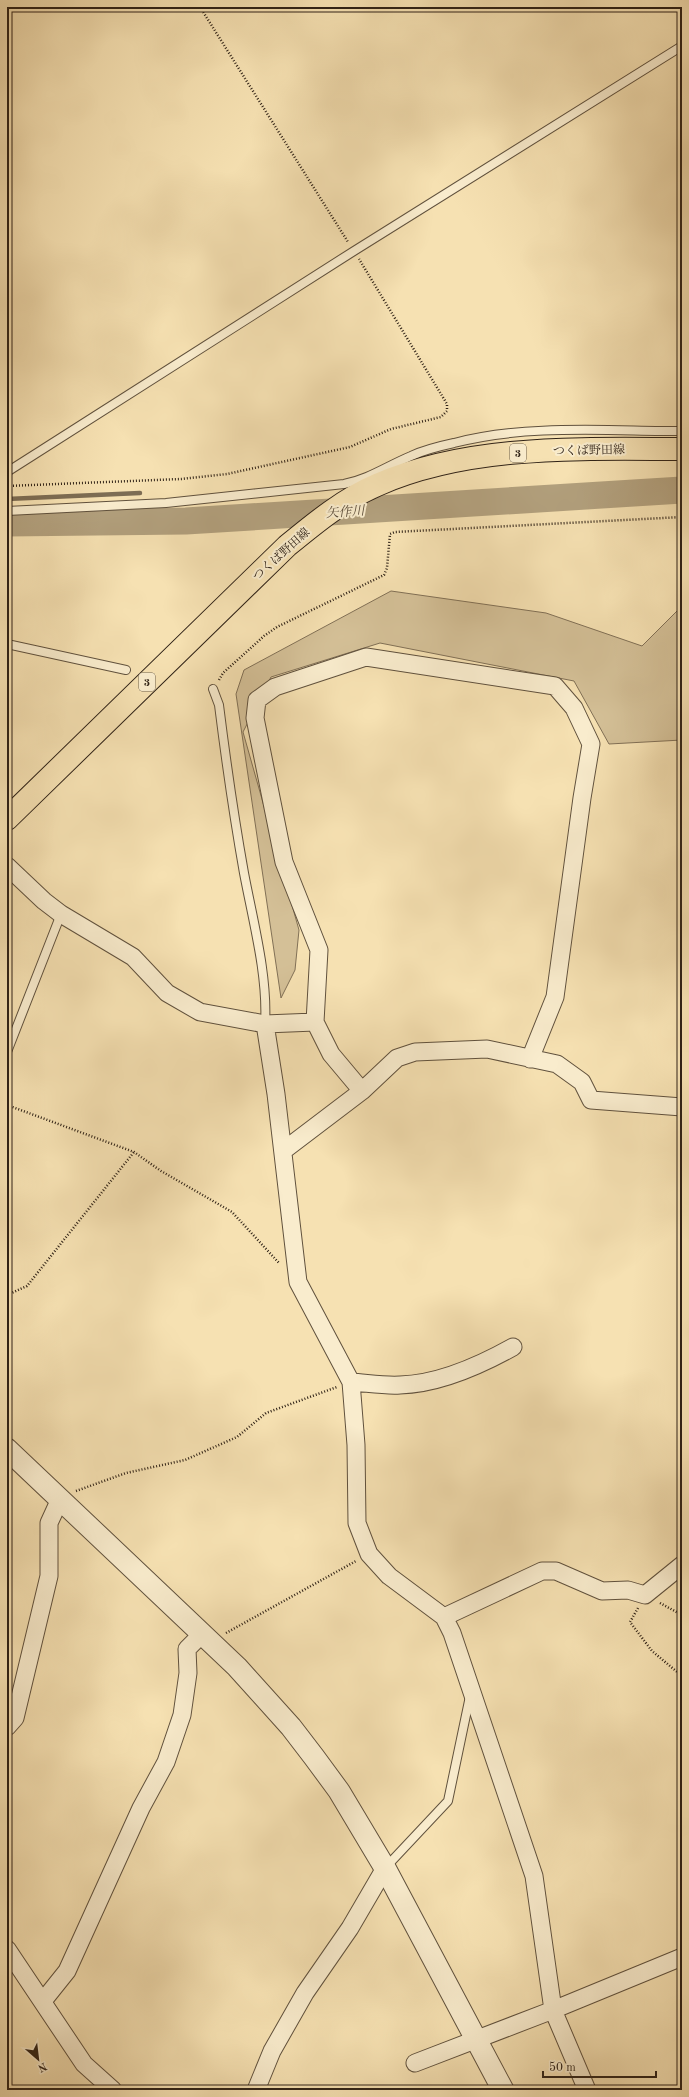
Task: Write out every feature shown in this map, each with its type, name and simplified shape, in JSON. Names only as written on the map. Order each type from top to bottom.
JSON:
[{"type":"main road","name":"つくば野田線","points":[[7,819],[287,546],[369,485],[442,462],[493,456],[548,451],[682,449]]},
{"type":"street","points":[[362,1091],[331,1054],[315,1022],[319,950],[284,862],[255,718],[257,700],[275,687],[366,657],[555,686],[574,708],[591,744],[582,798],[555,997],[530,1059]]},
{"type":"street","points":[[7,866],[44,901],[61,914],[134,957],[167,994],[200,1012],[265,1024],[315,1022]]},
{"type":"street","points":[[265,1024],[283,1151],[298,1282],[351,1382],[356,1445],[357,1523],[369,1554],[389,1576],[444,1617],[452,1633],[534,1876],[553,2010],[587,2090]]},
{"type":"street","points":[[283,1151],[362,1091],[397,1058],[415,1052],[487,1050],[557,1064],[582,1082],[591,1100],[682,1107]]},
{"type":"street","points":[[351,1382],[400,1385],[439,1379],[491,1359],[513,1347]]},
{"type":"street","points":[[7,1449],[207,1638],[264,1696],[314,1756],[340,1791],[385,1868],[503,2090]]},
{"type":"street","points":[[7,1726],[15,1718],[50,1576],[49,1523],[60,1499]]},
{"type":"street","points":[[444,1617],[542,1571],[556,1571],[602,1591],[628,1590],[645,1595],[682,1565]]},
{"type":"street","points":[[42,2001],[67,1971],[141,1808],[166,1762],[182,1715],[188,1673],[187,1649],[207,1638]]},
{"type":"street","points":[[256,2090],[272,2051],[305,1993],[350,1928],[385,1868]]},
{"type":"street","points":[[7,1949],[84,2064],[113,2090]]},
{"type":"street","points":[[415,2063],[553,2010],[682,1957]]},
{"type":"lane","points":[[7,472],[354,251],[682,46]]},
{"type":"lane","points":[[7,511],[166,503],[344,484],[362,480],[369,485],[413,455],[456,442],[515,433],[561,431],[682,431]]},
{"type":"lane","points":[[7,644],[126,670]]},
{"type":"lane","points":[[213,689],[219,704],[233,815],[256,938],[266,1006],[265,1024]]},
{"type":"lane","points":[[7,1052],[61,914]]},
{"type":"lane","points":[[385,1868],[448,1801],[471,1692]]},
{"type":"path","points":[[7,12],[14,7]]},
{"type":"path","points":[[7,486],[181,479],[227,474],[350,447],[391,429],[441,417],[447,411],[447,404],[354,251],[200,7]]},
{"type":"path","points":[[213,689],[223,673],[264,636],[277,627],[384,575],[387,568],[390,534],[395,532],[682,517]]},
{"type":"path","points":[[7,1105],[134,1152],[161,1171],[232,1212],[298,1282]]},
{"type":"path","points":[[7,1295],[27,1286],[134,1152]]},
{"type":"path","points":[[60,1499],[126,1473],[185,1460],[237,1437],[266,1413],[351,1382]]},
{"type":"path","points":[[207,1638],[369,1554]]},
{"type":"path","points":[[682,1616],[645,1595],[630,1622],[652,1651],[682,1676]]},
{"type":"shaded area","points":[[391,591],[546,613],[642,646],[682,606],[682,740],[609,744],[574,681],[380,643],[271,677],[243,732],[299,930],[295,970],[281,998],[236,694],[244,670]]},
{"type":"waterway","name":"矢作川","points":[[7,523],[186,521],[682,490]]},
{"type":"waterway","points":[[7,499],[140,493]]}]
